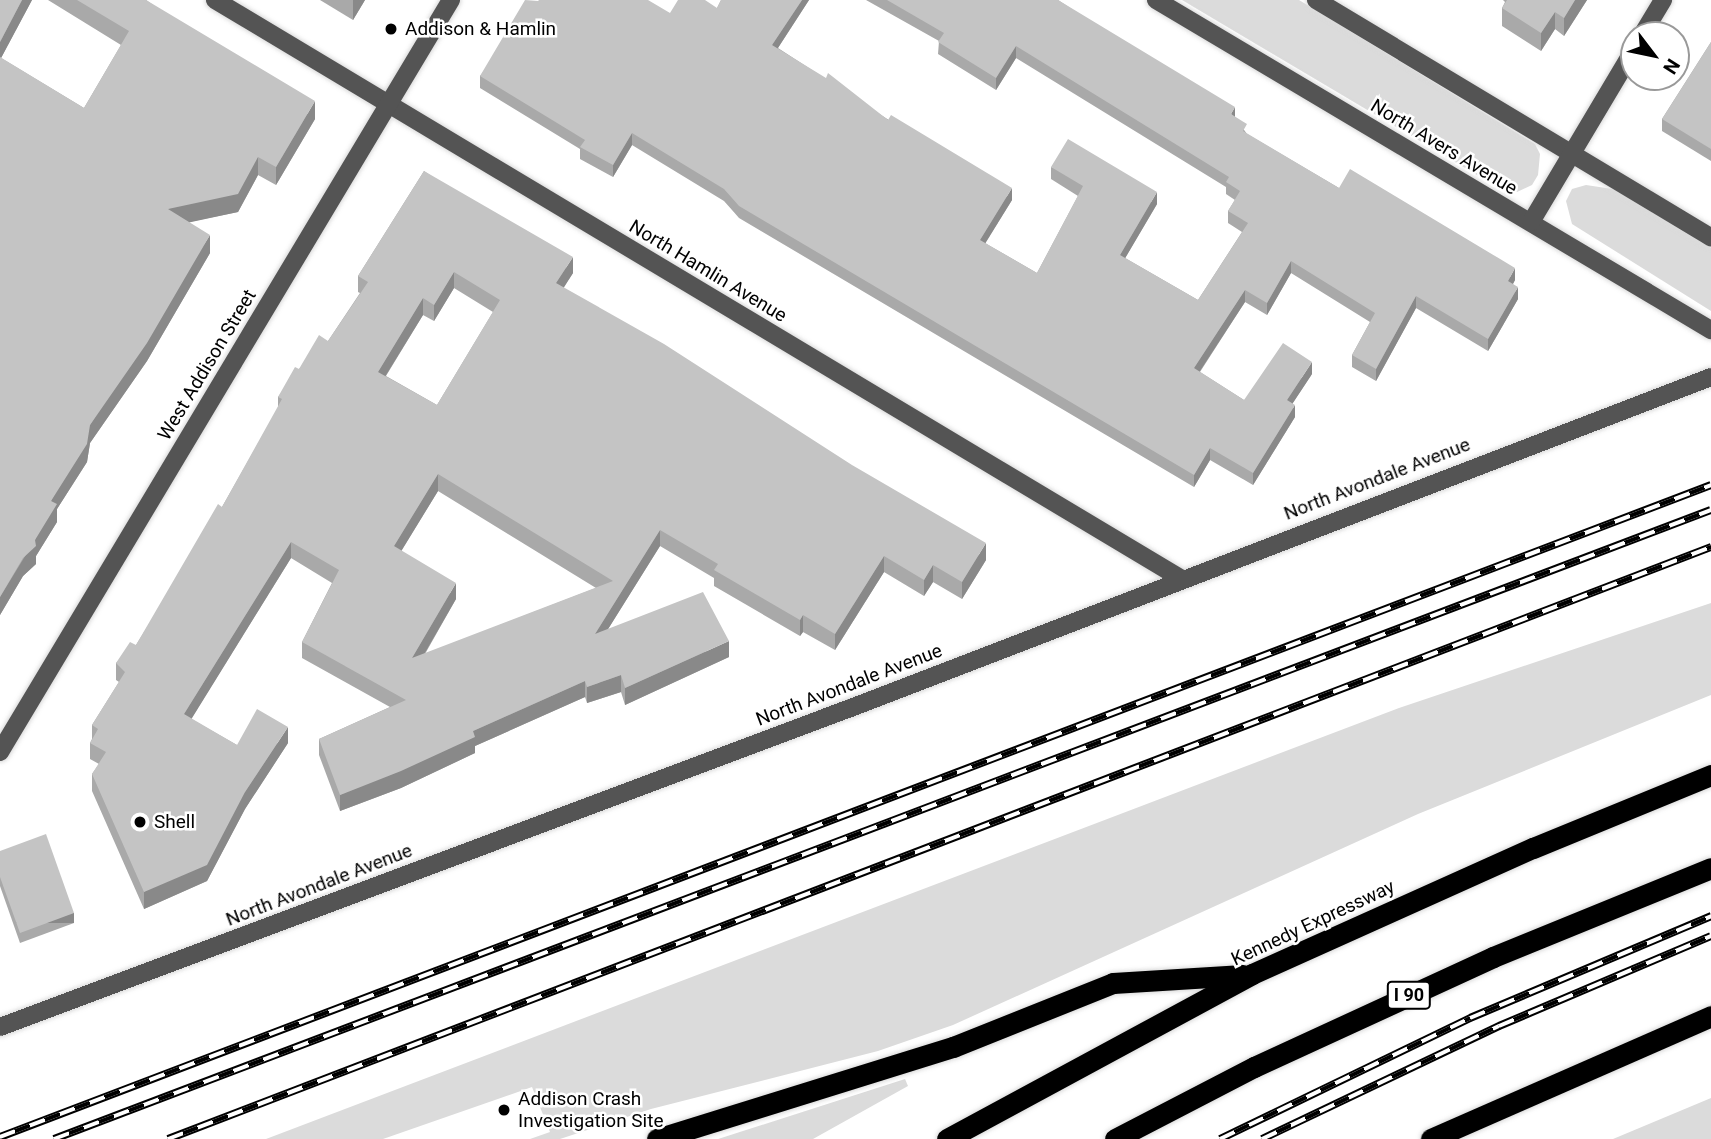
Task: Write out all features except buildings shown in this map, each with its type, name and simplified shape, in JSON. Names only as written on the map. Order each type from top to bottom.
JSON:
[{"type":"highway","name":"Kennedy Expressway","points":[[947,1139],[1252,974],[1533,848],[1711,775]]},
{"type":"highway","name":"I 90","points":[[1115,1139],[1254,1067],[1493,957],[1711,868]]},
{"type":"highway","points":[[657,1139],[953,1047],[1113,983],[1252,974]]},
{"type":"highway","points":[[1431,1139],[1711,1016]]},
{"type":"street","name":"North Hamlin Avenue","points":[[215,0],[1180,578]]},
{"type":"street","name":"West Addison Street","points":[[0,752],[451,0]]},
{"type":"street","name":"North Avers Avenue","points":[[1156,0],[1711,330]]},
{"type":"street","points":[[1316,0],[1711,237]]},
{"type":"street","points":[[1650,21],[1663,0]]},
{"type":"street","points":[[1531,222],[1620,72]]},
{"type":"street","name":"North Avondale Avenue","points":[[0,1027],[848,709],[1180,578],[1711,377]]},
{"type":"shaded area","points":[[1182,0],[1299,0],[1535,144],[1540,154],[1538,175],[1532,185],[1517,192],[1504,191]]},
{"type":"shaded area","points":[[1586,185],[1619,190],[1711,248],[1711,311],[1572,224],[1566,201],[1572,189]]},
{"type":"shaded area","points":[[1711,603],[1711,695],[1418,814],[953,1025],[878,1051],[651,1109],[560,1139],[530,1139],[550,1132],[532,1087],[383,1139],[266,1139],[1399,708]]},
{"type":"shaded area","points":[[905,1079],[908,1086],[813,1139],[718,1139]]},
{"type":"shaded area","points":[[1711,1098],[1711,1139],[1613,1139]]},
{"type":"railway","points":[[0,1137],[1711,485]]},
{"type":"railway","points":[[54,1139],[1711,510]]},
{"type":"railway","points":[[168,1139],[1711,547]]},
{"type":"railway","points":[[1220,1139],[1470,1018],[1711,916]]},
{"type":"railway","points":[[1262,1139],[1499,1026],[1711,936]]},
{"type":"place","name":"Addison & Hamlin","points":[[391,29]]},
{"type":"place","name":"Shell","points":[[140,822]]},
{"type":"place","name":"Addison Crash Investigation Site","points":[[504,1110]]}]
